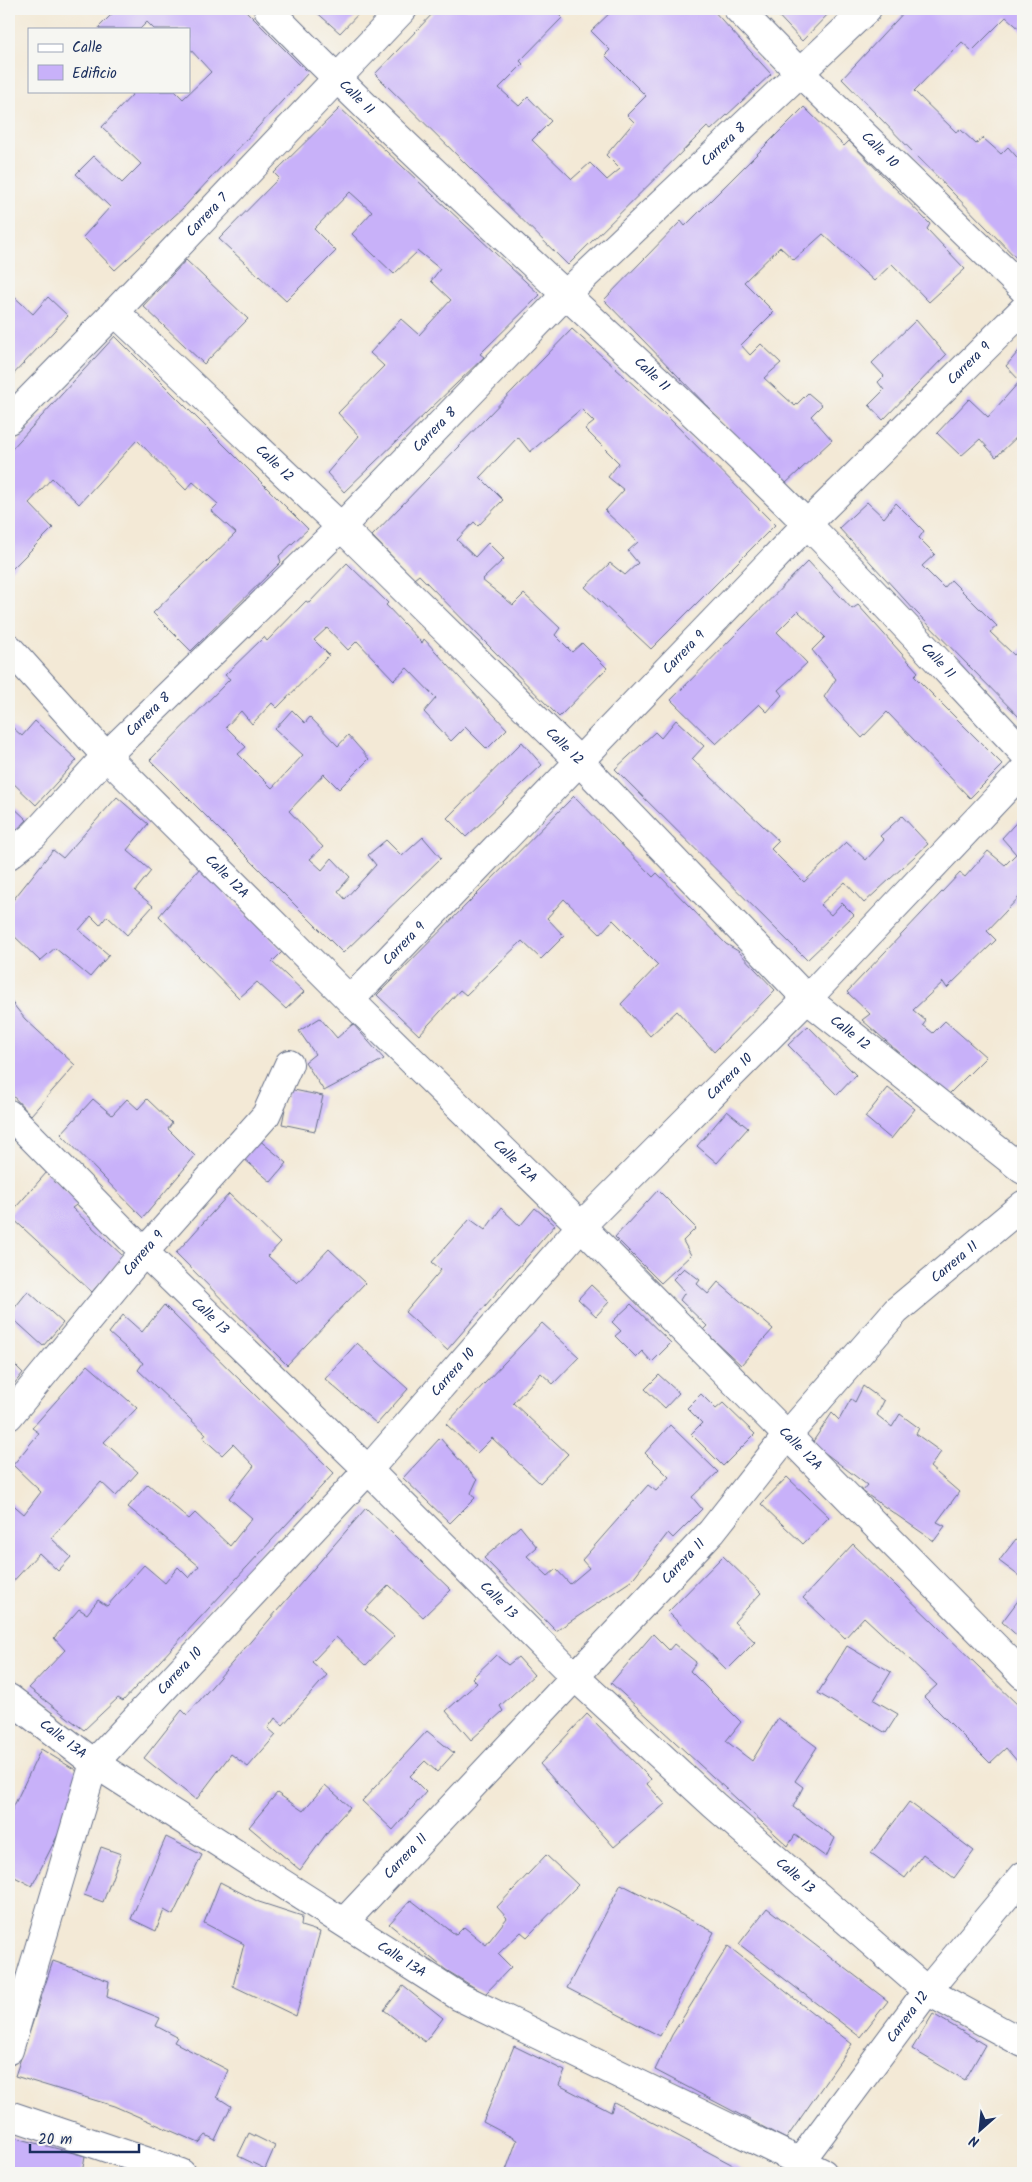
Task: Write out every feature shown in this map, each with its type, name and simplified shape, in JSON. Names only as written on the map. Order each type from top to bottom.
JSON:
[{"type":"street","name":"Calle 11","points":[[268,9],[336,78],[807,524],[1023,752]]},
{"type":"street","name":"Carrera 7","points":[[9,420],[115,312],[403,9]]},
{"type":"street","name":"Calle 10","points":[[738,9],[799,72],[1023,289]]},
{"type":"street","name":"Carrera 8","points":[[9,855],[34,834],[106,756],[341,527],[566,294],[867,9]]},
{"type":"street","name":"Carrera 9","points":[[350,1000],[807,524],[1023,310]]},
{"type":"street","name":"Calle 12","points":[[115,312],[341,527],[579,761],[807,999],[1023,1170]]},
{"type":"street","name":"Calle 12A","points":[[9,648],[106,756],[350,1000],[581,1226],[786,1437],[1023,1675]]},
{"type":"street","name":"Carrera 10","points":[[9,2050],[94,1763],[368,1470],[581,1226],[807,999],[1023,771]]},
{"type":"street","name":"Carrera 9","points":[[9,1416],[144,1252],[266,1115],[289,1064]]},
{"type":"street","name":"Calle 13","points":[[9,1114],[144,1252],[368,1470],[574,1676],[714,1805],[927,1991],[1023,2043]]},
{"type":"street","name":"Carrera 11","points":[[344,1922],[712,1531],[786,1437],[896,1311],[1023,1205]]},
{"type":"street","name":"Calle 13A","points":[[9,1698],[94,1763],[460,1997],[811,2168]]},
{"type":"street","name":"Carrera 12","points":[[811,2168],[927,1991],[1023,1876]]},
{"type":"street","points":[[9,2115],[181,2173]]},
{"type":"building","points":[[114,9],[244,9],[308,73],[184,207],[115,270],[83,237],[110,207],[76,174],[94,156],[122,183],[141,164],[102,127],[132,95],[130,92],[176,92],[183,99],[211,72],[190,49],[190,28],[153,28],[147,22],[141,28],[100,28],[115,11]]},
{"type":"building","points":[[313,9],[363,9],[340,33]]},
{"type":"building","points":[[437,9],[553,9],[562,18],[520,61],[523,64],[499,88],[519,106],[528,97],[551,121],[532,140],[572,179],[590,163],[607,180],[620,169],[606,155],[634,122],[627,115],[646,96],[605,55],[610,50],[591,31],[614,9],[712,9],[771,74],[711,130],[707,127],[568,265],[375,74]]},
{"type":"building","points":[[772,9],[833,9],[802,41]]},
{"type":"building","points":[[907,9],[1023,9],[1023,32],[1006,17],[972,51],[962,42],[914,91],[956,132],[960,129],[976,144],[983,138],[1001,154],[1008,147],[1023,164],[1023,265],[842,79]]},
{"type":"building","points":[[804,107],[844,146],[849,141],[930,224],[927,229],[965,269],[929,302],[892,264],[874,281],[823,234],[794,260],[780,247],[744,282],[774,312],[741,345],[750,355],[761,344],[781,363],[764,378],[795,406],[808,393],[822,405],[811,416],[832,440],[784,485],[604,300],[681,221],[685,226]]},
{"type":"building","points":[[340,108],[540,295],[480,354],[484,357],[344,492],[327,473],[359,436],[338,413],[384,366],[370,353],[401,319],[419,335],[451,300],[431,281],[440,269],[418,251],[394,274],[352,234],[372,212],[350,192],[314,229],[336,251],[286,301],[219,239],[279,178],[274,173]]},
{"type":"building","points":[[186,260],[248,319],[204,364],[143,306]]},
{"type":"building","points":[[9,292],[33,314],[48,297],[68,316],[9,379]]},
{"type":"building","points":[[916,320],[946,355],[883,420],[869,405],[884,390],[878,382],[884,376],[872,363]]},
{"type":"building","points":[[572,329],[657,406],[775,525],[651,649],[585,587],[610,563],[625,575],[638,563],[628,551],[638,542],[605,511],[624,490],[608,477],[619,463],[585,429],[594,422],[581,409],[530,452],[518,437],[480,477],[503,500],[478,526],[474,522],[457,540],[475,557],[488,543],[504,559],[482,580],[513,605],[524,594],[560,628],[555,635],[572,652],[582,643],[607,668],[559,717],[419,575],[414,579],[372,536]]},
{"type":"building","points":[[115,336],[308,529],[279,556],[281,562],[191,651],[153,613],[236,533],[211,511],[218,504],[193,482],[186,490],[137,440],[79,504],[52,478],[29,503],[53,528],[9,572],[9,452]]},
{"type":"building","points":[[1023,346],[1023,436],[1021,433],[996,457],[980,439],[961,456],[937,433],[969,399],[988,417],[1020,381],[1006,366]]},
{"type":"building","points":[[867,502],[884,518],[896,503],[924,531],[919,538],[935,554],[922,566],[944,588],[951,580],[997,626],[990,632],[1014,655],[1023,647],[1023,721],[916,612],[839,528]]},
{"type":"building","points":[[808,561],[852,609],[858,605],[918,672],[914,676],[1003,765],[970,798],[887,712],[862,738],[824,697],[836,679],[812,650],[825,637],[798,611],[777,632],[807,663],[778,690],[782,695],[767,712],[759,704],[716,744],[671,700]]},
{"type":"building","points":[[347,563],[388,603],[386,605],[422,643],[424,639],[507,729],[487,749],[465,727],[451,741],[424,712],[436,698],[407,668],[394,680],[357,641],[348,650],[327,628],[314,640],[329,655],[277,708],[272,703],[252,724],[241,711],[226,727],[246,747],[238,754],[272,788],[303,755],[275,729],[292,710],[305,723],[310,717],[338,746],[348,735],[369,759],[339,789],[324,774],[289,811],[323,847],[310,859],[322,870],[332,858],[350,877],[338,891],[345,899],[376,865],[368,855],[386,840],[402,856],[423,837],[441,858],[343,953],[150,760],[230,679],[225,675],[264,637],[267,641],[306,601],[309,603]]},
{"type":"building","points":[[676,720],[704,746],[692,759],[779,841],[771,849],[804,882],[846,842],[866,860],[884,840],[880,836],[902,816],[928,844],[864,903],[845,882],[820,905],[831,915],[842,903],[854,915],[807,960],[615,769],[655,732],[661,738]]},
{"type":"building","points":[[35,721],[77,760],[36,805],[9,779],[9,731],[12,727],[22,736]]},
{"type":"building","points":[[522,742],[542,765],[466,837],[447,818]]},
{"type":"building","points":[[574,796],[653,877],[657,873],[726,944],[738,951],[775,990],[714,1052],[677,1011],[650,1036],[621,1004],[658,965],[613,920],[600,934],[564,899],[547,918],[564,936],[541,959],[522,941],[466,995],[460,990],[419,1035],[377,995]]},
{"type":"building","points":[[117,797],[148,824],[127,850],[151,871],[135,891],[153,906],[127,935],[107,916],[100,925],[91,916],[79,930],[109,955],[90,977],[55,948],[40,961],[9,931],[9,905],[53,850],[63,858]]},
{"type":"building","points":[[9,803],[27,820],[9,837]]},
{"type":"building","points":[[1023,815],[1023,893],[987,931],[996,940],[947,988],[943,982],[913,1010],[926,1021],[923,1025],[933,1033],[945,1021],[986,1057],[948,1095],[862,1020],[870,1014],[847,992],[960,873],[965,877],[988,851],[1005,865],[1016,854],[1002,838]]},
{"type":"building","points":[[200,868],[283,951],[272,962],[304,992],[286,1009],[257,982],[239,998],[159,916]]},
{"type":"building","points":[[9,999],[25,1019],[75,1065],[31,1115],[9,1092]]},
{"type":"building","points":[[320,1018],[337,1038],[353,1024],[384,1059],[324,1091],[305,1062],[315,1054],[299,1031]]},
{"type":"building","points":[[808,1026],[856,1075],[837,1095],[788,1045]]},
{"type":"building","points":[[888,1088],[915,1109],[891,1139],[865,1117]]},
{"type":"building","points":[[289,1089],[323,1096],[315,1131],[282,1124]]},
{"type":"building","points":[[93,1099],[112,1115],[127,1099],[138,1109],[147,1099],[172,1123],[168,1129],[195,1156],[143,1218],[61,1134]]},
{"type":"building","points":[[727,1111],[748,1128],[717,1163],[697,1146]]},
{"type":"building","points":[[258,1139],[287,1163],[271,1182],[243,1158]]},
{"type":"building","points":[[47,1172],[79,1203],[72,1208],[123,1256],[92,1292],[9,1215]]},
{"type":"building","points":[[658,1190],[696,1228],[683,1241],[691,1255],[661,1283],[615,1237]]},
{"type":"building","points":[[229,1194],[280,1243],[268,1256],[297,1283],[329,1249],[365,1283],[287,1365],[176,1253]]},
{"type":"building","points":[[501,1208],[520,1226],[535,1208],[555,1225],[447,1350],[405,1312],[441,1270],[432,1262],[470,1219],[485,1230]]},
{"type":"building","points":[[684,1268],[700,1280],[697,1284],[708,1294],[718,1282],[773,1329],[741,1365],[703,1330],[707,1326],[680,1300],[685,1292],[673,1279]]},
{"type":"building","points":[[591,1285],[609,1302],[596,1316],[578,1299]]},
{"type":"building","points":[[28,1291],[63,1323],[43,1346],[9,1315]]},
{"type":"building","points":[[631,1304],[671,1343],[652,1362],[642,1351],[636,1357],[615,1336],[621,1331],[612,1322]]},
{"type":"building","points":[[164,1305],[334,1473],[123,1701],[118,1698],[84,1730],[29,1688],[65,1650],[54,1638],[79,1609],[87,1614],[98,1600],[107,1606],[144,1565],[165,1583],[178,1567],[189,1578],[199,1566],[128,1507],[148,1484],[189,1519],[195,1513],[230,1546],[252,1518],[229,1498],[254,1466],[233,1444],[222,1455],[203,1438],[206,1434],[138,1370],[143,1363],[109,1333],[123,1315],[142,1332]]},
{"type":"building","points":[[542,1323],[579,1357],[553,1384],[541,1373],[513,1403],[568,1454],[540,1483],[492,1438],[477,1453],[446,1424]]},
{"type":"building","points":[[357,1343],[408,1389],[377,1424],[325,1379]]},
{"type":"building","points":[[9,1359],[23,1373],[9,1390]]},
{"type":"building","points":[[88,1365],[137,1408],[104,1442],[138,1472],[116,1496],[101,1482],[51,1538],[71,1557],[58,1571],[39,1553],[9,1586],[9,1501],[24,1514],[41,1492],[13,1465],[39,1433],[32,1428]]},
{"type":"building","points":[[659,1375],[679,1393],[665,1408],[645,1389]]},
{"type":"building","points":[[863,1386],[884,1401],[877,1415],[892,1427],[900,1414],[919,1428],[916,1434],[941,1452],[930,1467],[959,1492],[937,1522],[945,1526],[934,1541],[862,1491],[867,1485],[812,1443],[832,1413],[839,1420],[851,1399],[855,1402]]},
{"type":"building","points":[[701,1394],[716,1409],[723,1403],[755,1434],[723,1466],[691,1434],[702,1423],[687,1408]]},
{"type":"building","points":[[670,1425],[718,1472],[692,1497],[702,1509],[673,1538],[668,1533],[631,1581],[556,1631],[484,1558],[520,1526],[537,1547],[527,1556],[548,1576],[556,1569],[570,1584],[589,1568],[582,1560],[648,1485],[656,1491],[669,1477],[645,1453]]},
{"type":"building","points":[[440,1438],[477,1480],[471,1493],[475,1498],[450,1523],[403,1478]]},
{"type":"building","points":[[787,1477],[829,1517],[803,1544],[761,1504]]},
{"type":"building","points":[[366,1508],[451,1590],[423,1617],[389,1585],[365,1610],[394,1636],[366,1665],[336,1637],[312,1662],[327,1675],[283,1725],[275,1718],[268,1728],[276,1735],[248,1767],[231,1754],[196,1800],[144,1758],[182,1710],[187,1715]]},
{"type":"building","points":[[1016,1539],[1023,1544],[1023,1579],[999,1561]]},
{"type":"building","points":[[853,1544],[1023,1710],[1023,1768],[1006,1748],[990,1763],[924,1697],[937,1685],[864,1617],[845,1638],[803,1598]]},
{"type":"building","points":[[723,1556],[761,1593],[734,1622],[755,1642],[727,1670],[668,1612]]},
{"type":"building","points":[[1023,1594],[1023,1641],[1002,1622]]},
{"type":"building","points":[[653,1634],[669,1650],[674,1644],[696,1662],[690,1671],[741,1722],[726,1741],[752,1761],[778,1718],[817,1747],[795,1781],[803,1787],[793,1807],[835,1838],[826,1857],[795,1835],[788,1846],[611,1683]]},
{"type":"building","points":[[847,1646],[891,1672],[874,1700],[898,1714],[886,1733],[818,1693]]},
{"type":"building","points":[[496,1655],[508,1665],[518,1657],[534,1675],[500,1706],[503,1711],[471,1740],[446,1711],[477,1683],[472,1678]]},
{"type":"building","points":[[587,1714],[651,1779],[647,1784],[665,1804],[614,1847],[540,1764]]},
{"type":"building","points":[[427,1731],[454,1753],[437,1772],[425,1761],[410,1776],[426,1792],[393,1830],[362,1801]]},
{"type":"building","points":[[41,1749],[87,1777],[32,1886],[9,1874],[9,1816]]},
{"type":"building","points":[[325,1785],[350,1807],[329,1830],[300,1870],[249,1827],[277,1793],[303,1811]]},
{"type":"building","points":[[909,1802],[974,1851],[954,1878],[923,1854],[905,1878],[871,1853]]},
{"type":"building","points":[[166,1837],[202,1855],[173,1915],[164,1910],[156,1931],[131,1919]]},
{"type":"building","points":[[101,1847],[121,1854],[103,1902],[84,1895]]},
{"type":"building","points":[[546,1855],[578,1885],[527,1937],[521,1932],[498,1954],[511,1967],[485,1994],[446,1970],[389,1924],[411,1900],[456,1935],[464,1927],[486,1945],[507,1918],[497,1907]]},
{"type":"building","points":[[220,1882],[259,1902],[302,1916],[301,1926],[320,1932],[296,2016],[233,1986],[244,1944],[204,1923]]},
{"type":"building","points":[[621,1884],[714,1932],[660,2036],[567,1988]]},
{"type":"building","points":[[767,1908],[888,2001],[860,2037],[739,1944]]},
{"type":"building","points":[[728,1946],[852,2044],[786,2139],[655,2070],[672,2035]]},
{"type":"building","points":[[53,1961],[109,1981],[107,1997],[160,2018],[156,2026],[177,2037],[174,2042],[228,2070],[217,2097],[231,2106],[215,2140],[206,2135],[199,2143],[114,2106],[15,2076]]},
{"type":"building","points":[[403,1986],[443,2018],[425,2042],[384,2010]]},
{"type":"building","points":[[933,2014],[985,2045],[965,2080],[912,2049]]},
{"type":"building","points":[[514,2046],[565,2071],[559,2085],[611,2112],[614,2102],[748,2173],[607,2173],[603,2171],[602,2173],[505,2173],[517,2140],[483,2122]]},
{"type":"building","points":[[249,2133],[275,2146],[265,2169],[238,2156]]},
{"type":"building","points":[[9,2136],[85,2156],[82,2173],[9,2173]]}]
